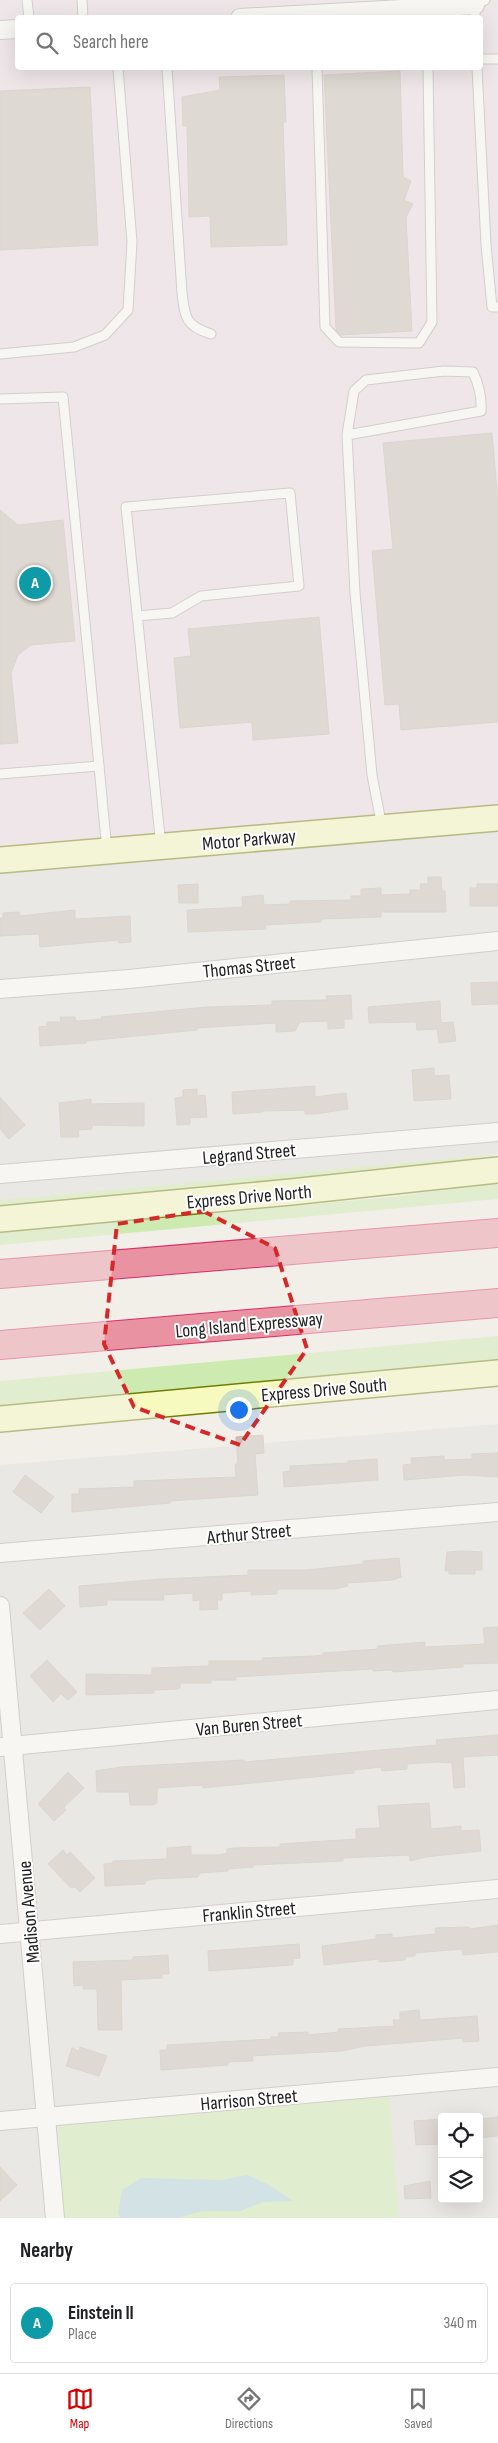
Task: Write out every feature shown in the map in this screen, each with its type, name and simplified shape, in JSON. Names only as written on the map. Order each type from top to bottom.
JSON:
[{"type":"highway","points":[[0,1274],[498,1233]]},
{"type":"highway","name":"Long Island Expressway","points":[[0,1345],[498,1303]]},
{"type":"main road","name":"Motor Parkway","points":[[0,860],[498,818]]},
{"type":"main road","name":"Express Drive North","points":[[0,1219],[291,1192],[498,1170]]},
{"type":"main road","name":"Express Drive South","points":[[0,1419],[498,1373]]},
{"type":"street","points":[[343,15],[478,8]]},
{"type":"street","points":[[0,30],[15,29]]},
{"type":"street","name":"Thomas Street","points":[[0,989],[129,979],[498,941]]},
{"type":"street","name":"Legrand Street","points":[[0,1174],[498,1132]]},
{"type":"street","name":"Arthur Street","points":[[0,1553],[498,1512]]},
{"type":"street","name":"Madison Avenue","points":[[0,1606],[6,1747],[30,1932],[55,2218]]},
{"type":"street","name":"Van Buren Street","points":[[6,1747],[498,1700]]},
{"type":"street","name":"Franklin Street","points":[[0,1934],[498,1889]]},
{"type":"street","name":"Harrison Street","points":[[0,2121],[498,2078]]},
{"type":"lane","points":[[27,0],[28,15]]},
{"type":"lane","points":[[82,0],[83,15]]},
{"type":"lane","points":[[483,60],[498,59]]},
{"type":"lane","points":[[0,354],[74,347],[105,335],[128,310],[132,242],[118,70]]},
{"type":"lane","points":[[167,70],[182,293],[186,318],[197,330],[211,334]]},
{"type":"lane","points":[[317,70],[325,327],[338,342],[419,343],[432,322],[428,70]]},
{"type":"lane","points":[[477,70],[487,254],[492,307],[498,307]]},
{"type":"lane","points":[[347,435],[481,411],[482,399],[478,382],[473,372],[444,371],[366,380],[354,391],[347,435],[355,593],[372,775],[382,828]]},
{"type":"lane","points":[[0,399],[63,397],[107,851]]},
{"type":"lane","points":[[137,616],[172,613],[201,596],[299,586],[290,493],[126,507],[137,616],[161,846]]},
{"type":"lane","points":[[0,774],[99,766]]},
{"type":"highlighted area","points":[[203,1211],[275,1248],[307,1349],[240,1445],[134,1407],[104,1344],[117,1224]]},
{"type":"shaded area","points":[[0,0],[498,0],[498,815],[0,865]]},
{"type":"shaded area","points":[[498,815],[498,1154],[0,1200],[0,865]]},
{"type":"shaded area","points":[[498,1424],[498,2218],[0,2218],[0,1465]]},
{"type":"green space","points":[[498,1154],[429,1166],[0,1206],[0,1200]]},
{"type":"green space","points":[[498,1182],[498,1199],[0,1245],[0,1232],[392,1197]]},
{"type":"green space","points":[[498,1336],[498,1366],[0,1410],[0,1381]]},
{"type":"green space","points":[[389,2096],[399,2218],[64,2218],[56,2125]]},
{"type":"water","points":[[247,2175],[269,2185],[293,2201],[263,2202],[240,2211],[202,2211],[178,2218],[121,2218],[118,2213],[122,2190],[141,2178],[221,2180]]},
{"type":"building","points":[[400,71],[403,177],[411,181],[404,200],[413,204],[406,217],[412,331],[341,335],[336,330],[324,75]]},
{"type":"building","points":[[284,75],[286,122],[283,122],[287,245],[211,247],[210,216],[189,217],[187,126],[183,126],[182,97],[220,90],[219,77]]},
{"type":"building","points":[[90,87],[98,245],[0,250],[0,91]]},
{"type":"building","points":[[492,433],[498,503],[498,722],[401,730],[399,704],[385,705],[372,551],[393,549],[383,443]]},
{"type":"building","points":[[0,510],[18,525],[63,520],[75,641],[31,645],[18,655],[11,673],[18,743],[0,744]]},
{"type":"building","points":[[319,617],[329,734],[253,740],[252,722],[180,728],[174,658],[191,656],[188,629]]},
{"type":"building","points":[[428,877],[441,877],[442,891],[445,891],[446,912],[381,912],[381,917],[321,919],[321,922],[265,925],[266,929],[188,932],[187,910],[243,907],[242,897],[263,895],[264,905],[290,904],[290,901],[351,900],[351,896],[361,896],[361,889],[381,888],[381,895],[410,894],[410,890],[421,890],[420,884],[428,884]]},
{"type":"building","points":[[198,884],[198,903],[179,903],[178,885]]},
{"type":"building","points":[[477,884],[498,884],[498,906],[470,906],[470,888],[477,888]]},
{"type":"building","points":[[75,910],[75,919],[130,916],[131,942],[119,943],[118,940],[40,947],[39,934],[0,936],[0,918],[3,918],[3,913],[19,912],[20,916]]},
{"type":"building","points":[[498,982],[498,1004],[472,1005],[471,983]]},
{"type":"building","points":[[351,995],[352,1019],[344,1019],[344,1028],[328,1029],[328,1021],[300,1022],[295,1031],[276,1032],[276,1023],[197,1028],[197,1030],[86,1041],[86,1043],[40,1046],[39,1027],[47,1026],[47,1022],[61,1022],[60,1017],[75,1017],[76,1021],[207,1007],[272,1005],[272,1001],[327,1000],[326,996]]},
{"type":"building","points":[[440,1001],[441,1023],[453,1022],[456,1041],[439,1043],[437,1029],[417,1030],[416,1022],[369,1023],[368,1007]]},
{"type":"building","points":[[434,1068],[434,1076],[449,1075],[451,1099],[414,1101],[412,1070]]},
{"type":"building","points":[[315,1086],[315,1097],[346,1093],[348,1109],[316,1114],[305,1114],[305,1110],[233,1114],[232,1092]]},
{"type":"building","points":[[197,1089],[197,1096],[205,1095],[207,1117],[190,1118],[190,1124],[177,1125],[175,1098],[183,1097],[183,1090]]},
{"type":"building","points":[[0,1097],[25,1125],[9,1139],[0,1129]]},
{"type":"building","points":[[91,1099],[91,1104],[144,1103],[144,1126],[92,1125],[92,1129],[78,1130],[79,1137],[61,1137],[59,1103]]},
{"type":"building","points":[[263,1435],[264,1453],[255,1454],[258,1495],[170,1501],[170,1503],[72,1512],[72,1494],[79,1494],[79,1489],[134,1487],[134,1481],[236,1477],[235,1464],[238,1464],[236,1437]]},
{"type":"building","points":[[498,1453],[498,1477],[465,1475],[404,1480],[403,1465],[412,1464],[411,1458],[444,1456],[444,1460],[472,1459],[472,1454]]},
{"type":"building","points":[[377,1459],[378,1480],[284,1487],[283,1472],[290,1471],[290,1466],[348,1463],[348,1461]]},
{"type":"building","points":[[25,1475],[54,1497],[41,1513],[13,1492]]},
{"type":"building","points":[[447,1552],[482,1552],[482,1570],[475,1570],[475,1574],[449,1574],[449,1571],[445,1571]]},
{"type":"building","points":[[399,1558],[401,1577],[393,1580],[347,1583],[348,1586],[335,1589],[277,1589],[277,1594],[251,1595],[251,1591],[222,1593],[222,1600],[217,1600],[218,1609],[200,1610],[200,1600],[193,1601],[193,1593],[163,1595],[164,1600],[107,1600],[107,1605],[80,1607],[79,1586],[161,1579],[248,1575],[248,1570],[307,1570],[363,1564],[363,1561]]},
{"type":"building","points":[[49,1589],[65,1606],[40,1630],[23,1613]]},
{"type":"building","points":[[498,1627],[498,1663],[463,1664],[463,1667],[393,1672],[392,1670],[373,1671],[373,1669],[235,1677],[236,1680],[211,1680],[211,1683],[180,1683],[180,1688],[154,1690],[154,1693],[86,1695],[86,1674],[152,1675],[152,1668],[209,1666],[209,1661],[263,1661],[262,1658],[315,1656],[323,1655],[323,1653],[378,1649],[378,1646],[425,1642],[425,1647],[485,1644],[483,1628]]},
{"type":"building","points":[[47,1660],[77,1692],[68,1700],[61,1694],[53,1702],[30,1676]]},
{"type":"building","points":[[498,1735],[498,1755],[463,1757],[465,1787],[454,1788],[452,1763],[438,1762],[407,1764],[407,1769],[382,1771],[381,1767],[354,1770],[354,1773],[203,1788],[203,1785],[157,1788],[157,1803],[153,1805],[130,1805],[129,1792],[97,1792],[96,1771],[121,1767],[244,1760],[244,1762],[437,1745],[436,1740]]},
{"type":"building","points":[[68,1772],[84,1788],[64,1807],[66,1810],[54,1821],[38,1804]]},
{"type":"building","points":[[429,1803],[431,1829],[461,1826],[461,1831],[479,1830],[481,1851],[426,1857],[410,1861],[409,1855],[343,1858],[343,1861],[253,1865],[253,1867],[228,1869],[228,1871],[200,1873],[198,1877],[153,1879],[145,1881],[145,1884],[105,1886],[104,1864],[113,1863],[113,1861],[167,1859],[167,1848],[191,1846],[191,1855],[219,1855],[227,1853],[227,1849],[233,1848],[280,1847],[280,1844],[356,1839],[356,1829],[380,1828],[378,1806]]},
{"type":"building","points":[[63,1850],[67,1855],[70,1852],[95,1878],[80,1892],[75,1887],[71,1888],[48,1864]]},
{"type":"building","points":[[498,1925],[498,1952],[463,1955],[462,1949],[415,1953],[415,1956],[405,1957],[405,1960],[379,1962],[379,1959],[324,1965],[322,1946],[376,1939],[376,1935],[392,1934],[392,1938],[436,1934],[435,1928],[469,1927],[469,1929]]},
{"type":"building","points":[[299,1944],[300,1958],[293,1959],[293,1965],[209,1971],[208,1951]]},
{"type":"building","points":[[168,1955],[169,1974],[162,1974],[162,1978],[121,1980],[122,2030],[98,2030],[97,1989],[83,1989],[83,1985],[74,1986],[73,1962],[133,1960],[133,1957]]},
{"type":"building","points":[[419,2010],[420,2020],[477,2016],[479,2041],[463,2042],[463,2038],[365,2046],[342,2051],[252,2056],[253,2061],[228,2062],[228,2065],[161,2070],[160,2050],[167,2050],[167,2045],[271,2039],[271,2037],[279,2037],[278,2033],[308,2032],[308,2035],[339,2032],[338,2029],[394,2026],[393,2020],[400,2020],[400,2012]]},
{"type":"building","points":[[80,2047],[107,2056],[99,2076],[66,2066],[72,2048],[79,2051]]},
{"type":"building","points":[[498,2117],[498,2136],[483,2138],[483,2119]]},
{"type":"building","points":[[438,2119],[438,2144],[416,2145],[414,2121]]},
{"type":"building","points":[[0,2167],[17,2185],[0,2201]]},
{"type":"building","points":[[430,2181],[431,2198],[405,2199],[404,2186]]},
{"type":"place","name":"Einstein II","points":[[35,583]]}]
